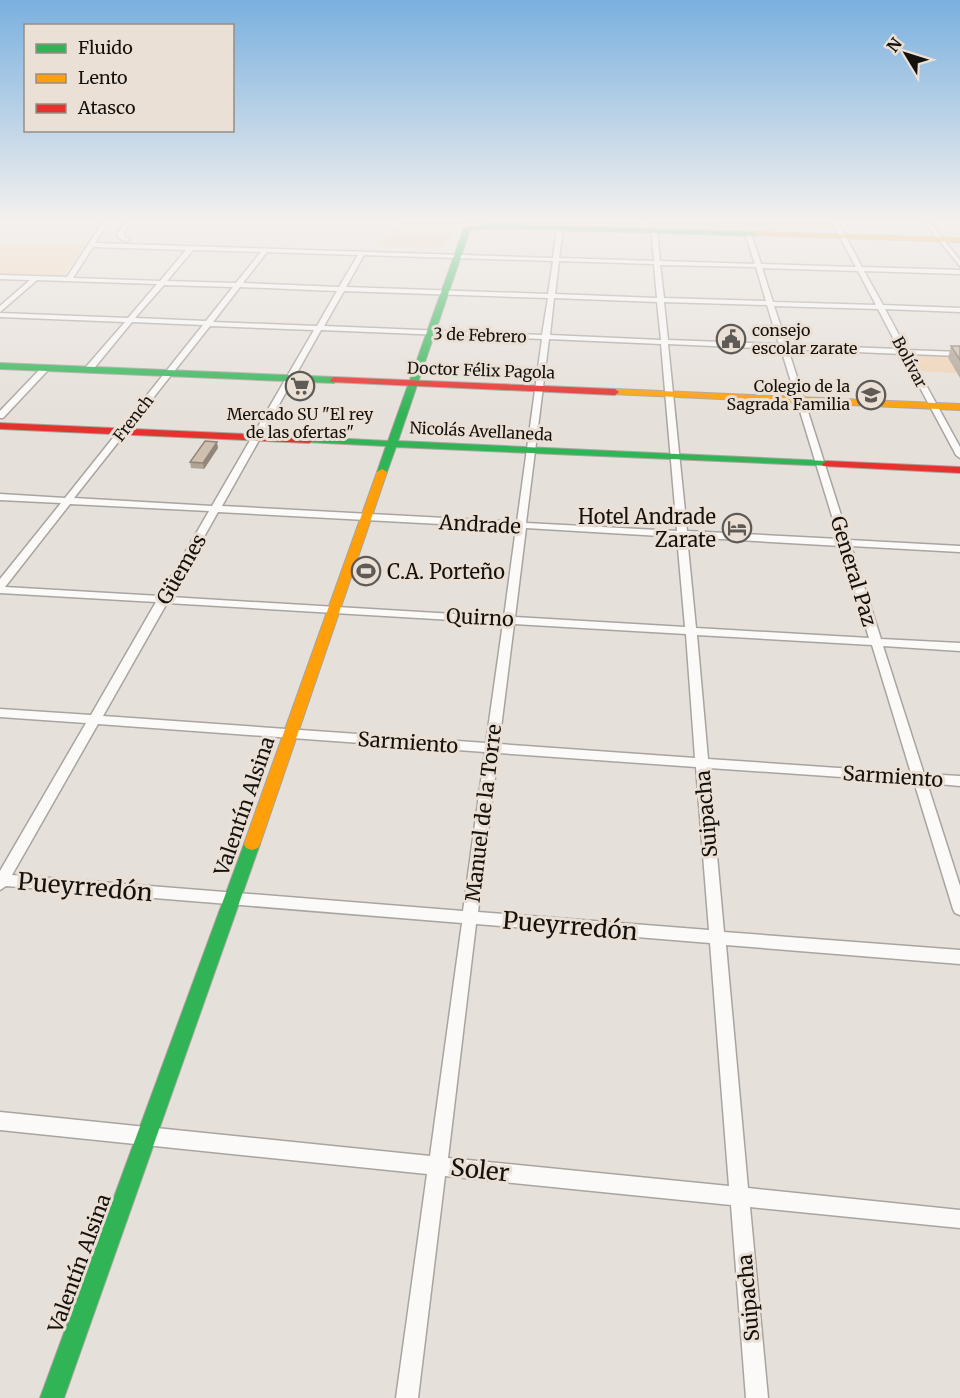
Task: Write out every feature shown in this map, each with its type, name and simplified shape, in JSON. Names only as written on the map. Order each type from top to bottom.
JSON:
[{"type":"street","points":[[0,310],[29,284]]},
{"type":"street","points":[[88,370],[160,284]]},
{"type":"street","points":[[219,284],[960,310]]},
{"type":"street","name":"Güemes","points":[[1,881],[344,284]]},
{"type":"street","name":"Valentín Alsina","points":[[52,1398],[145,1136],[233,900],[447,284]]},
{"type":"street","name":"Manuel de la Torre","points":[[407,1398],[553,284]]},
{"type":"street","name":"Suipacha","points":[[659,284],[757,1398]]},
{"type":"street","name":"General Paz","points":[[764,284],[960,909]]},
{"type":"street","name":"Bolívar","points":[[868,284],[960,455]]},
{"type":"street","name":"French","points":[[0,588],[238,285]]},
{"type":"street","name":"3 de Febrero","points":[[0,315],[960,354]]},
{"type":"street","name":"Doctor Félix Pagola","points":[[0,366],[960,407]]},
{"type":"street","points":[[0,416],[46,368]]},
{"type":"street","name":"Nicolás Avellaneda","points":[[0,426],[960,470]]},
{"type":"street","name":"Andrade","points":[[0,497],[960,549]]},
{"type":"street","name":"Quirno","points":[[0,588],[960,648]]},
{"type":"street","name":"Sarmiento","points":[[0,713],[960,781]]},
{"type":"street","name":"Pueyrredón","points":[[1,881],[960,957]]},
{"type":"street","name":"Soler","points":[[0,1121],[960,1219]]},
{"type":"shaded area","points":[[907,352],[945,354],[957,373],[917,371]]},
{"type":"building","points":[[951,346],[960,346],[960,360]]},
{"type":"building","points":[[205,441],[217,442],[203,463],[190,462]]},
{"type":"traffic: fast","points":[[382,472],[447,284]]},
{"type":"traffic: fast","points":[[0,366],[334,380]]},
{"type":"traffic: fast","points":[[309,440],[827,464]]},
{"type":"traffic: fast","points":[[52,1398],[252,844]]},
{"type":"traffic: slow","points":[[615,392],[960,407]]},
{"type":"traffic: slow","points":[[252,844],[382,472]]},
{"type":"traffic: jam","points":[[334,380],[615,392]]},
{"type":"traffic: jam","points":[[0,426],[309,440]]},
{"type":"traffic: jam","points":[[827,464],[960,470]]},
{"type":"place","name":"consejo escolar zarate","points":[[731,339]]},
{"type":"place","name":"Mercado SU \"El rey de las ofertas\"","points":[[300,386]]},
{"type":"place","name":"Colegio de la Sagrada Familia","points":[[871,395]]},
{"type":"place","name":"Hotel Andrade Zarate","points":[[737,528]]},
{"type":"place","name":"C.A. Porteño","points":[[366,571]]}]
